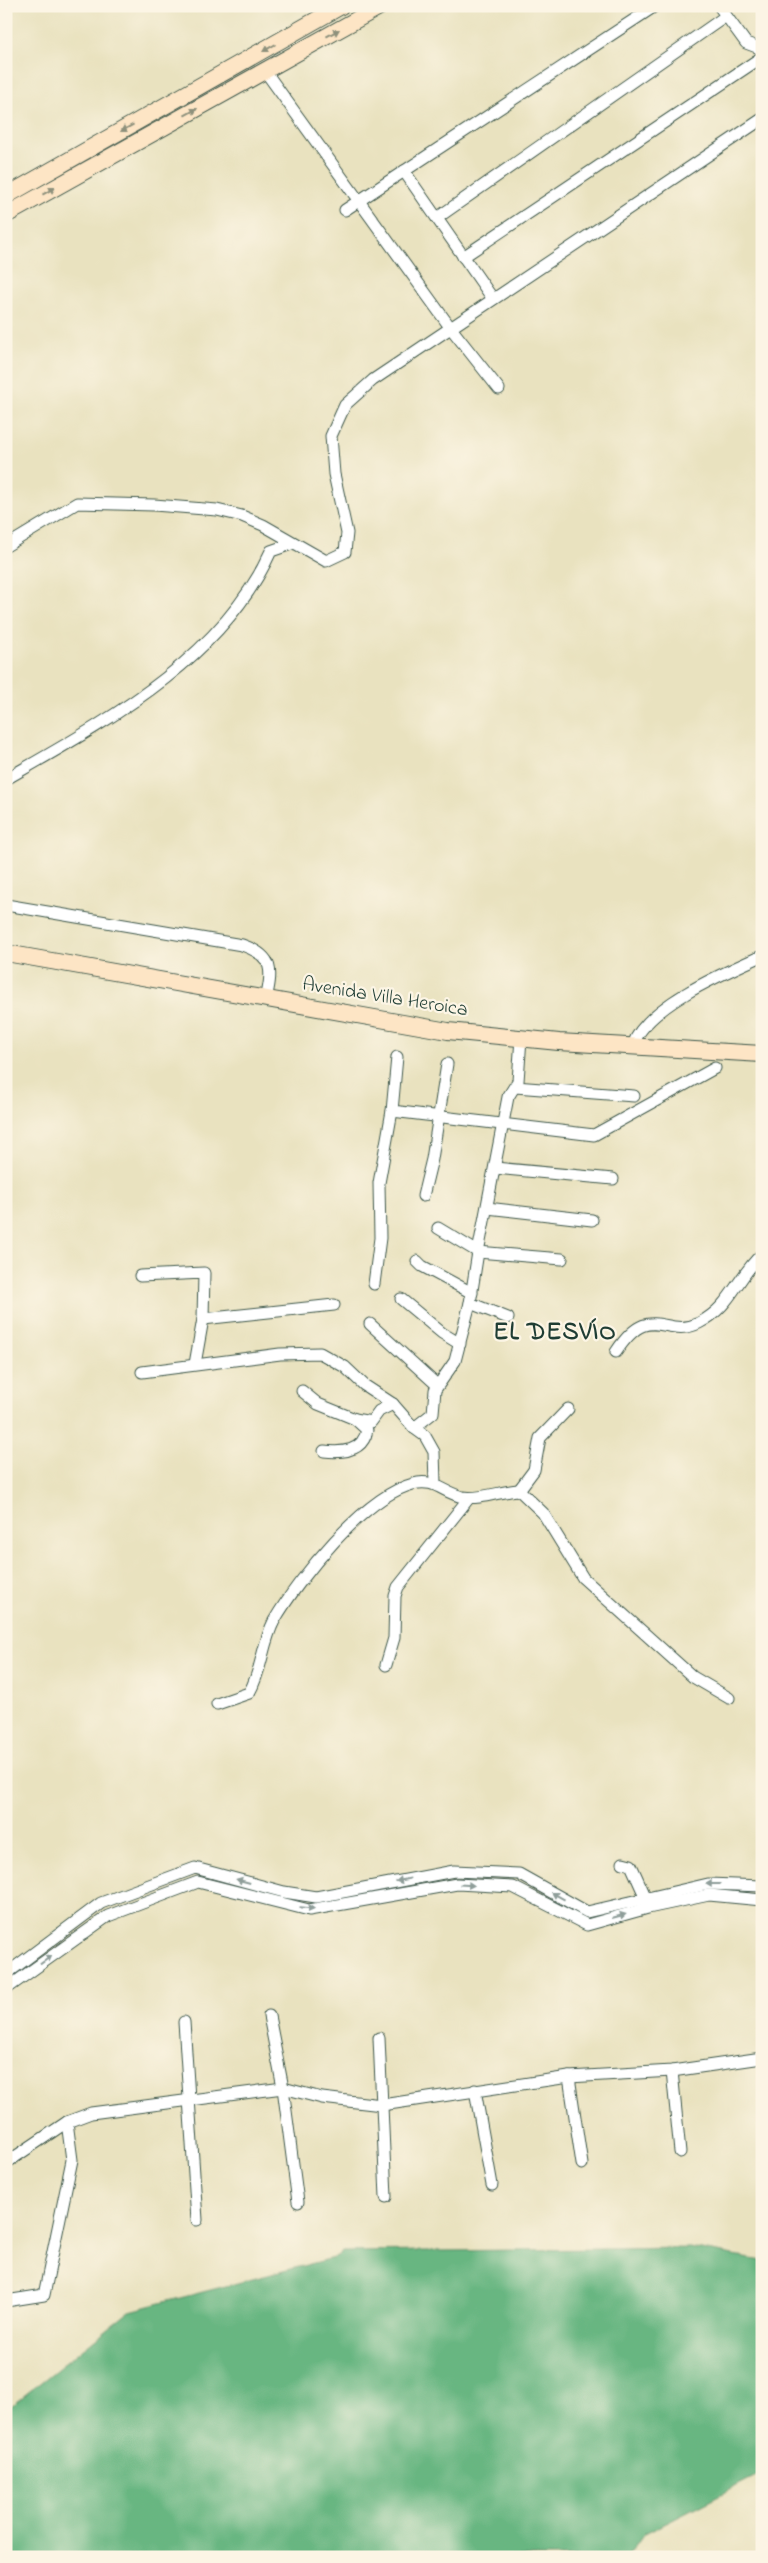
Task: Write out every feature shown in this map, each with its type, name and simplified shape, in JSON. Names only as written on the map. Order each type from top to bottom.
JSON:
[{"type":"main road","points":[[6,196],[341,6]]},
{"type":"main road","points":[[6,215],[381,6]]},
{"type":"main road","name":"Avenida Villa Heroica","points":[[6,953],[448,1031],[521,1038],[762,1054]]},
{"type":"street","points":[[345,210],[655,6]]},
{"type":"street","points":[[719,6],[746,43],[762,49]]},
{"type":"street","points":[[437,218],[726,16]]},
{"type":"street","points":[[464,256],[762,57]]},
{"type":"street","points":[[265,71],[450,327],[499,389]]},
{"type":"street","points":[[6,546],[77,503],[154,505],[217,510],[263,525],[326,561],[345,552],[348,533],[334,474],[331,436],[345,405],[373,380],[450,327],[762,119]]},
{"type":"street","points":[[404,171],[493,298]]},
{"type":"street","points":[[6,779],[115,714],[162,680],[197,650],[230,615],[260,576],[271,551],[294,543]]},
{"type":"street","points":[[6,905],[242,945],[258,950],[268,962],[271,975],[266,1000]]},
{"type":"street","points":[[633,1045],[636,1035],[656,1015],[676,1001],[708,980],[762,956]]},
{"type":"street","points":[[414,1428],[432,1413],[437,1385],[455,1361],[460,1344],[471,1298],[508,1097],[518,1081],[521,1038]]},
{"type":"street","points":[[374,1284],[380,1238],[379,1183],[392,1111],[397,1057]]},
{"type":"street","points":[[423,1196],[447,1064]]},
{"type":"street","points":[[392,1111],[594,1135],[715,1068]]},
{"type":"street","points":[[515,1086],[634,1096]]},
{"type":"street","points":[[496,1168],[613,1179]]},
{"type":"street","points":[[487,1208],[592,1220]]},
{"type":"street","points":[[438,1228],[478,1252],[562,1259]]},
{"type":"street","points":[[616,1352],[636,1328],[644,1324],[690,1327],[718,1311],[729,1300],[742,1275],[762,1254]]},
{"type":"street","points":[[417,1261],[471,1298],[508,1318]]},
{"type":"street","points":[[140,1276],[204,1273],[203,1318],[196,1364]]},
{"type":"street","points":[[400,1299],[442,1333],[460,1344]]},
{"type":"street","points":[[203,1318],[334,1305]]},
{"type":"street","points":[[370,1324],[437,1385]]},
{"type":"street","points":[[142,1372],[280,1354],[320,1353],[345,1367],[364,1384],[393,1404],[414,1428],[425,1436],[434,1452],[435,1483]]},
{"type":"street","points":[[302,1391],[318,1404],[355,1419],[371,1422],[379,1411],[393,1404]]},
{"type":"street","points":[[217,1704],[249,1693],[254,1684],[265,1645],[275,1621],[303,1581],[352,1523],[393,1492],[413,1484],[435,1483],[449,1493],[469,1498],[519,1490],[534,1470],[540,1438],[568,1409]]},
{"type":"street","points":[[324,1451],[344,1451],[358,1446],[367,1430],[355,1419]]},
{"type":"street","points":[[519,1490],[543,1513],[584,1578],[693,1677],[729,1698]]},
{"type":"street","points":[[386,1665],[394,1638],[395,1596],[398,1587],[403,1578],[469,1498]]},
{"type":"street","points":[[623,1863],[631,1865],[646,1898]]},
{"type":"street","points":[[6,1974],[101,1903],[195,1868],[284,1892],[316,1897],[454,1871],[519,1874],[587,1912],[708,1884],[762,1886]]},
{"type":"street","points":[[6,1989],[108,1916],[198,1882],[309,1910],[457,1884],[513,1887],[587,1925],[648,1908],[709,1895],[762,1900]]},
{"type":"street","points":[[269,2016],[283,2088],[298,2202]]},
{"type":"street","points":[[184,2022],[191,2100],[197,2220]]},
{"type":"street","points":[[379,2038],[386,2197]]},
{"type":"street","points":[[6,2163],[67,2122],[92,2113],[283,2088],[322,2098],[382,2105],[569,2077],[672,2071],[762,2058]]},
{"type":"street","points":[[672,2071],[680,2152]]},
{"type":"street","points":[[569,2077],[582,2164]]},
{"type":"street","points":[[475,2090],[492,2185]]},
{"type":"street","points":[[6,2301],[44,2295],[72,2160],[67,2122]]},
{"type":"green space","points":[[690,2248],[762,2261],[762,2473],[645,2533],[628,2557],[6,2557],[6,2410],[130,2311],[337,2257],[342,2252]]},
{"type":"district","name":"EL DESVÍO","points":[[555,1333]]}]
